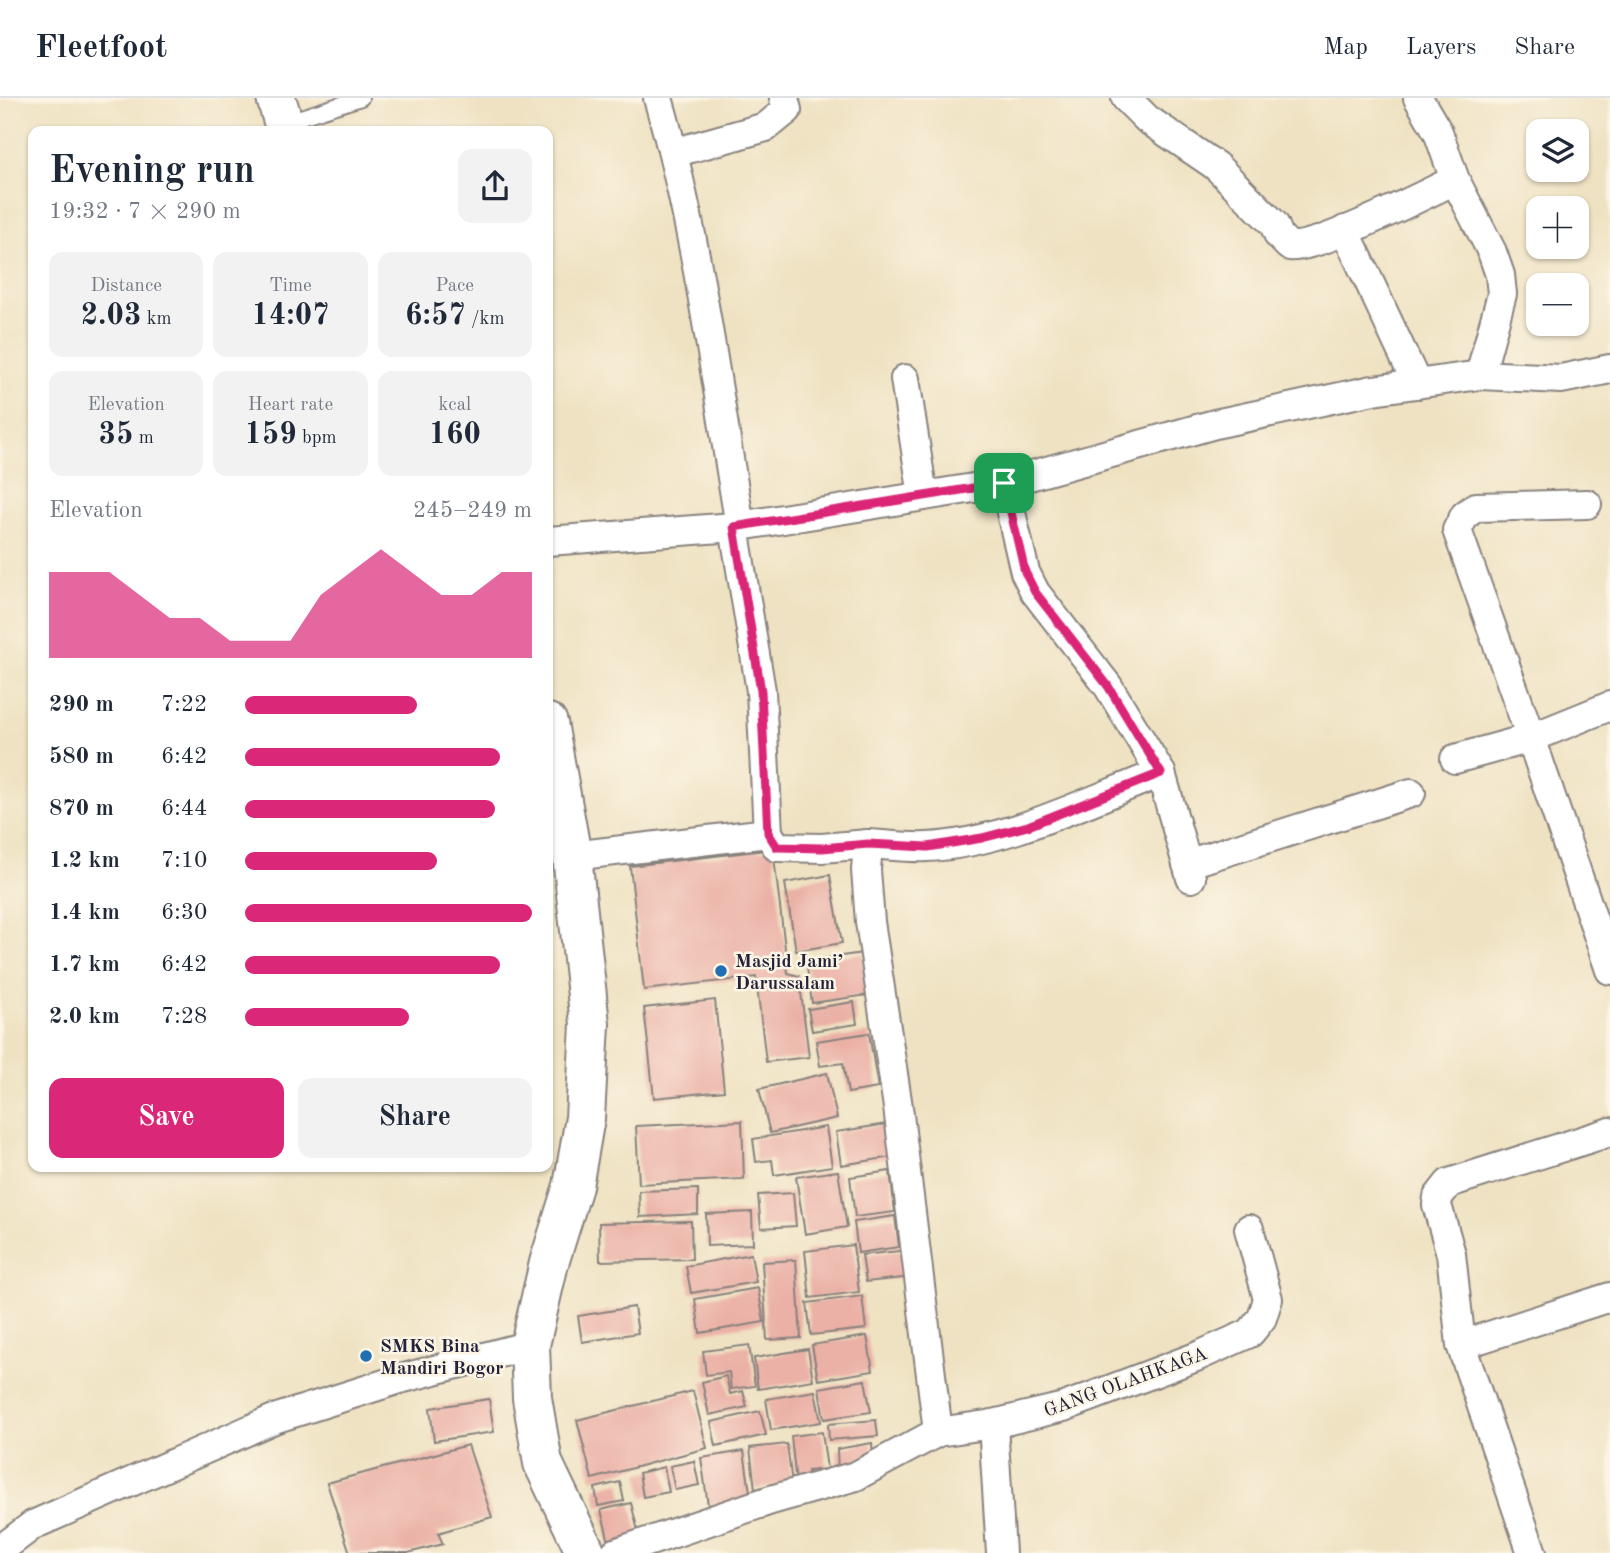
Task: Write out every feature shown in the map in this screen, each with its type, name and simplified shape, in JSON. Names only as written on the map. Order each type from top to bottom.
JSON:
[{"type":"main road","points":[[553,751],[572,856],[590,1024],[585,1118],[573,1186],[549,1263],[530,1345],[532,1398],[542,1463],[586,1553]]},
{"type":"street","points":[[658,98],[673,153],[695,263],[737,526],[761,691],[768,833],[777,847],[822,848],[868,844],[928,847],[982,838],[1028,826],[1161,773]]},
{"type":"street","points":[[673,153],[765,127],[788,110],[784,98]]},
{"type":"street","points":[[1126,98],[1147,119],[1216,166],[1274,224],[1279,236],[1289,246],[1301,246],[1345,230],[1455,180]]},
{"type":"street","points":[[1418,98],[1438,132],[1455,180],[1492,252],[1500,275],[1502,293],[1480,375]]},
{"type":"street","points":[[1345,230],[1417,384]]},
{"type":"street","points":[[553,541],[737,526],[1004,483],[1215,424],[1373,390],[1480,375],[1562,379],[1610,369]]},
{"type":"street","points":[[905,379],[923,496]]},
{"type":"street","points":[[1004,483],[1025,572],[1035,592],[1108,686],[1161,773],[1189,871],[1411,793]]},
{"type":"street","points":[[1587,504],[1476,507],[1465,515],[1458,525],[1458,534],[1610,970]]},
{"type":"street","points":[[1455,759],[1531,738],[1610,706]]},
{"type":"street","points":[[572,856],[768,833]]},
{"type":"street","points":[[868,844],[866,870],[870,922],[898,1107],[939,1432]]},
{"type":"street","points":[[1532,1553],[1461,1345],[1451,1254],[1437,1205],[1438,1197],[1449,1183],[1462,1178],[1610,1132]]},
{"type":"street","name":"GANG OLAHKAGA","points":[[615,1553],[771,1500],[856,1476],[939,1432],[993,1424],[1064,1407],[1196,1357],[1250,1333],[1262,1318],[1268,1299],[1249,1229]]},
{"type":"street","points":[[1461,1345],[1608,1303]]},
{"type":"street","points":[[0,1550],[33,1525],[274,1419],[400,1379],[530,1345]]},
{"type":"street","points":[[993,1424],[1001,1553]]},
{"type":"lane","points":[[282,117],[361,98]]},
{"type":"building","points":[[773,849],[788,973],[799,976],[809,1057],[766,1062],[756,977],[644,990],[630,866]]},
{"type":"building","points":[[830,875],[842,943],[796,951],[785,883]]},
{"type":"building","points":[[863,953],[868,995],[812,1003],[806,961]]},
{"type":"building","points":[[715,1000],[724,1091],[654,1098],[644,1008]]},
{"type":"building","points":[[854,1002],[857,1024],[812,1031],[808,1009]]},
{"type":"building","points":[[869,1033],[878,1088],[848,1093],[843,1063],[820,1066],[816,1041]]},
{"type":"building","points":[[827,1073],[837,1118],[770,1133],[759,1089]]},
{"type":"building","points":[[742,1121],[744,1179],[639,1184],[636,1126]]},
{"type":"building","points":[[887,1124],[892,1157],[841,1165],[836,1132]]},
{"type":"building","points":[[826,1127],[832,1166],[774,1175],[772,1160],[756,1162],[753,1139]]},
{"type":"building","points":[[838,1171],[847,1227],[805,1234],[796,1177]]},
{"type":"building","points":[[890,1171],[895,1212],[855,1217],[850,1177]]},
{"type":"building","points":[[698,1189],[698,1214],[640,1217],[639,1191]]},
{"type":"building","points":[[793,1193],[796,1226],[761,1228],[758,1195]]},
{"type":"building","points":[[752,1212],[753,1244],[707,1246],[706,1214]]},
{"type":"building","points":[[895,1216],[899,1247],[858,1253],[854,1222]]},
{"type":"building","points":[[691,1221],[692,1259],[600,1261],[599,1223]]},
{"type":"building","points":[[853,1245],[859,1292],[810,1298],[805,1251]]},
{"type":"building","points":[[908,1250],[912,1277],[866,1282],[862,1255]]},
{"type":"building","points":[[751,1254],[756,1282],[691,1293],[686,1266]]},
{"type":"building","points":[[796,1260],[801,1338],[767,1340],[762,1262]]},
{"type":"building","points":[[758,1288],[764,1322],[700,1333],[695,1299]]},
{"type":"building","points":[[862,1296],[866,1329],[811,1335],[807,1303]]},
{"type":"building","points":[[634,1307],[638,1333],[582,1342],[578,1316]]},
{"type":"building","points":[[867,1336],[873,1371],[818,1380],[812,1345]]},
{"type":"building","points":[[749,1345],[755,1386],[731,1389],[729,1372],[706,1375],[703,1351]]},
{"type":"building","points":[[808,1349],[813,1380],[758,1389],[754,1358]]},
{"type":"building","points":[[726,1376],[730,1394],[743,1391],[747,1407],[709,1415],[702,1382]]},
{"type":"building","points":[[865,1380],[871,1412],[824,1419],[819,1388]]},
{"type":"building","points":[[693,1391],[707,1448],[592,1479],[577,1420]]},
{"type":"building","points":[[815,1391],[821,1422],[771,1430],[766,1399]]},
{"type":"building","points":[[489,1399],[494,1432],[434,1441],[430,1408]]},
{"type":"building","points":[[760,1411],[766,1435],[716,1446],[711,1422]]},
{"type":"building","points":[[876,1420],[878,1436],[829,1440],[828,1424]]},
{"type":"building","points":[[822,1432],[827,1469],[808,1471],[809,1482],[796,1483],[791,1436]]},
{"type":"building","points":[[872,1443],[873,1458],[838,1474],[837,1449]]},
{"type":"building","points":[[787,1444],[792,1484],[755,1489],[750,1448]]},
{"type":"building","points":[[468,1445],[492,1517],[438,1533],[443,1544],[408,1553],[350,1553],[327,1483]]},
{"type":"building","points":[[744,1451],[751,1499],[708,1505],[701,1458]]},
{"type":"building","points":[[694,1461],[699,1485],[675,1490],[670,1466]]},
{"type":"building","points":[[664,1467],[669,1492],[643,1497],[639,1473]]},
{"type":"building","points":[[620,1482],[624,1501],[598,1506],[595,1488]]},
{"type":"building","points":[[631,1503],[640,1539],[610,1546],[601,1510]]},
{"type":"place","name":"Masjid Jami’ Darussalam","points":[[721,971]]},
{"type":"place","name":"SMKS Bina Mandiri Bogor","points":[[366,1356]]},
{"type":"route","points":[[1004,483],[1025,572],[1035,592],[1108,686],[1161,773],[1028,826],[982,838],[928,847],[868,844],[822,848],[777,847],[768,833],[761,691],[734,527],[1004,483]]}]
